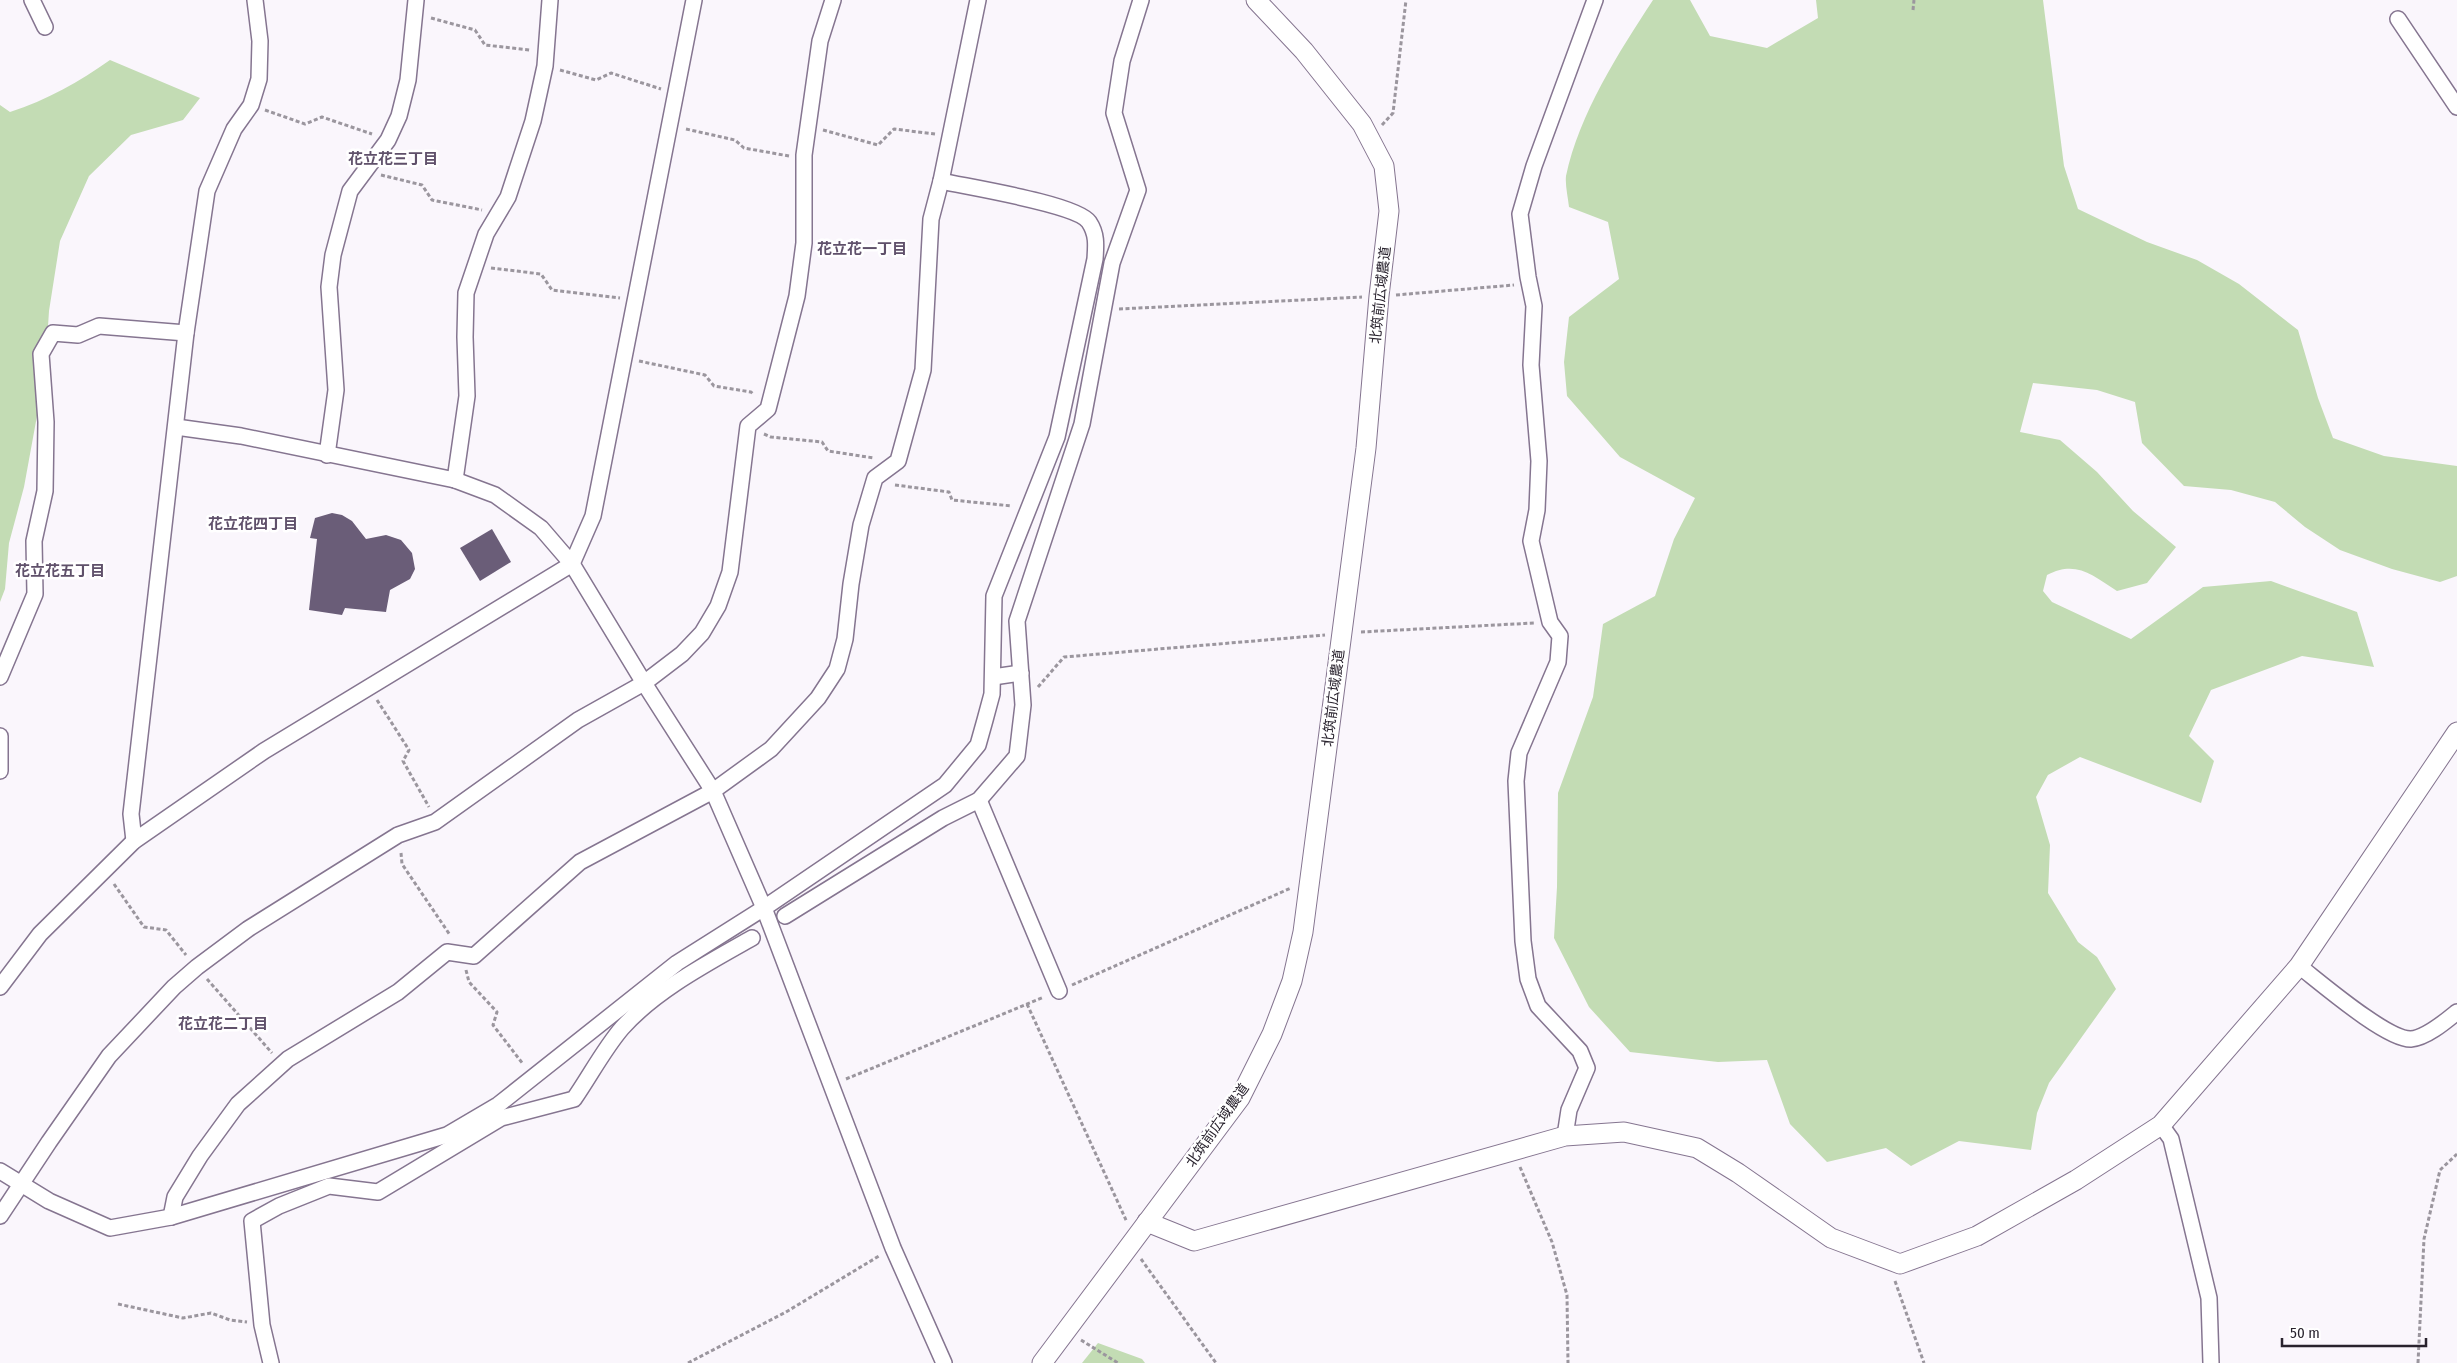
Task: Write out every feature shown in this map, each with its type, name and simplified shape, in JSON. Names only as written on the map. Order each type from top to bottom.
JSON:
[{"type":"street","points":[[32,0],[45,27]]},
{"type":"street","points":[[134,841],[132,814],[186,333],[207,191],[234,129],[251,105],[258,79],[260,41],[255,0]]},
{"type":"street","points":[[456,480],[467,396],[466,294],[486,234],[508,197],[533,121],[546,59],[550,0]]},
{"type":"street","points":[[0,987],[40,934],[105,872],[134,841],[264,751],[572,564],[593,516],[674,93],[694,0]]},
{"type":"street","points":[[0,1216],[21,1182],[109,1056],[174,987],[197,967],[248,929],[398,836],[435,822],[578,720],[644,683],[682,654],[702,633],[718,606],[730,572],[748,426],[768,408],[797,296],[804,243],[804,159],[808,126],[820,41],[833,0]]},
{"type":"street","points":[[171,1217],[175,1197],[200,1156],[238,1104],[282,1065],[343,1023],[398,992],[447,952],[474,956],[580,862],[713,790],[771,749],[818,698],[837,669],[845,639],[851,584],[862,525],[875,478],[898,461],[923,370],[931,219],[951,136],[978,0]]},
{"type":"street","points":[[785,916],[943,818],[979,800],[1017,756],[1023,705],[1017,621],[1082,424],[1112,263],[1138,190],[1114,113],[1122,61],[1141,0]]},
{"type":"street","name":"北筑前広域農道","points":[[1042,1363],[1240,1098],[1272,1034],[1292,981],[1304,932],[1366,448],[1379,296],[1389,211],[1384,166],[1362,124],[1304,51],[1256,0]]},
{"type":"street","points":[[1565,1136],[1569,1110],[1587,1068],[1580,1051],[1538,1006],[1528,979],[1523,942],[1516,781],[1519,753],[1558,662],[1560,636],[1550,622],[1531,541],[1537,510],[1539,460],[1531,365],[1534,306],[1529,284],[1520,214],[1534,166],[1595,0]]},
{"type":"street","points":[[327,455],[336,390],[330,287],[333,255],[350,191],[363,171],[388,140],[399,116],[408,80],[416,7]]},
{"type":"street","points":[[2398,20],[2457,107]]},
{"type":"street","points":[[0,1170],[49,1201],[110,1228],[171,1217],[447,1135],[498,1105],[677,963],[764,908],[945,785],[978,745],[992,694],[994,596],[1057,437],[1095,259],[1097,240],[1088,220],[1068,209],[941,181]]},
{"type":"street","points":[[0,677],[35,594],[34,541],[46,491],[46,422],[41,354],[53,333],[78,335],[99,326],[186,333]]},
{"type":"street","points":[[176,427],[241,436],[456,480],[495,495],[533,522],[541,528],[572,564],[644,683],[713,790],[764,908],[893,1248],[944,1363]]},
{"type":"street","points":[[993,677],[1021,673]]},
{"type":"street","points":[[1138,1234],[1194,1241],[1565,1136],[1624,1132],[1697,1148],[1738,1173],[1831,1238],[1900,1264],[1977,1236],[2076,1180],[2161,1125],[2299,966],[2457,732]]},
{"type":"street","points":[[0,736],[0,771]]},
{"type":"street","points":[[979,800],[1059,991]]},
{"type":"street","points":[[271,1363],[262,1325],[252,1221],[279,1206],[329,1186],[378,1192],[501,1118],[574,1099],[622,1029],[641,1011],[691,973],[752,938]]},
{"type":"street","points":[[2299,966],[2386,1032],[2411,1039],[2436,1029],[2457,1012]]},
{"type":"street","points":[[2161,1125],[2171,1139],[2208,1298],[2211,1363]]},
{"type":"path","points":[[1370,138],[1393,113],[1406,0]]},
{"type":"path","points":[[1913,10],[1914,0]]},
{"type":"path","points":[[416,7],[475,30],[485,45],[546,59],[596,80],[611,73],[674,93]]},
{"type":"path","points":[[251,105],[305,124],[322,117],[388,140]]},
{"type":"path","points":[[668,125],[735,140],[744,148],[804,159]]},
{"type":"path","points":[[808,126],[878,146],[894,129],[951,136]]},
{"type":"path","points":[[363,171],[422,185],[432,200],[498,214]]},
{"type":"path","points":[[475,266],[541,274],[552,290],[635,300]]},
{"type":"path","points":[[1103,310],[1379,296],[1529,284]]},
{"type":"path","points":[[624,358],[705,375],[714,386],[751,392],[768,408]]},
{"type":"path","points":[[748,426],[771,437],[822,442],[828,451],[898,461]]},
{"type":"path","points":[[875,478],[903,488],[949,492],[952,500],[1030,508]]},
{"type":"path","points":[[1023,705],[1064,657],[1341,633],[1550,622]]},
{"type":"path","points":[[369,687],[409,750],[403,760],[435,822]]},
{"type":"path","points":[[105,872],[144,927],[166,930],[282,1065]]},
{"type":"path","points":[[1027,1004],[1128,1224],[1138,1234],[1216,1363]]},
{"type":"path","points":[[1512,1151],[1529,1185],[1552,1242],[1568,1295],[1568,1363]]},
{"type":"path","points":[[2418,1363],[2424,1239],[2440,1170],[2457,1154]]},
{"type":"path","points":[[688,1363],[786,1312],[893,1248]]},
{"type":"path","points":[[1900,1264],[1895,1281],[1924,1363]]},
{"type":"path","points":[[118,1304],[183,1318],[211,1313],[230,1320],[262,1325]]},
{"type":"path","points":[[1067,1330],[1118,1363]]},
{"type":"green space","points":[[1653,0],[1690,0],[1710,36],[1767,48],[1818,18],[1816,0],[2043,0],[2064,166],[2078,209],[2147,242],[2197,260],[2239,284],[2298,330],[2318,398],[2333,438],[2384,456],[2457,466],[2457,576],[2440,582],[2392,569],[2340,550],[2305,527],[2275,502],[2231,490],[2184,486],[2142,443],[2135,402],[2097,390],[2033,383],[2020,432],[2060,440],[2097,472],[2133,511],[2176,547],[2147,583],[2117,591],[2084,571],[2067,569],[2047,575],[2043,591],[2052,602],[2131,639],[2203,587],[2271,581],[2357,612],[2374,667],[2302,656],[2211,690],[2189,736],[2214,761],[2201,803],[2080,757],[2048,775],[2036,797],[2050,845],[2048,893],[2078,942],[2097,957],[2116,989],[2049,1083],[2037,1113],[2031,1150],[1959,1141],[1911,1166],[1886,1148],[1827,1162],[1790,1124],[1767,1060],[1718,1062],[1630,1052],[1589,1007],[1554,938],[1557,887],[1558,793],[1593,697],[1603,624],[1655,596],[1674,539],[1695,498],[1620,457],[1567,396],[1564,362],[1569,317],[1619,279],[1608,222],[1569,207],[1566,176],[1580,130],[1590,107],[1614,62]]},
{"type":"green space","points":[[110,60],[200,98],[183,120],[131,135],[89,176],[60,241],[49,311],[45,372],[24,487],[9,543],[5,589],[0,602],[0,105],[10,112],[37,102],[74,83]]},
{"type":"green space","points":[[1098,1343],[1142,1359],[1145,1363],[1082,1363]]},
{"type":"building","points":[[332,513],[342,515],[352,521],[366,539],[386,535],[401,540],[412,553],[415,569],[410,579],[390,590],[386,612],[345,608],[342,615],[309,610],[317,539],[310,538],[315,518]]},
{"type":"building","points":[[492,529],[511,562],[480,581],[460,548]]},
{"type":"district","name":"花立花三丁目","points":[[393,159]]},
{"type":"district","name":"花立花一丁目","points":[[862,249]]},
{"type":"district","name":"花立花四丁目","points":[[253,524]]},
{"type":"district","name":"花立花五丁目","points":[[60,571]]},
{"type":"district","name":"花立花二丁目","points":[[223,1024]]}]
